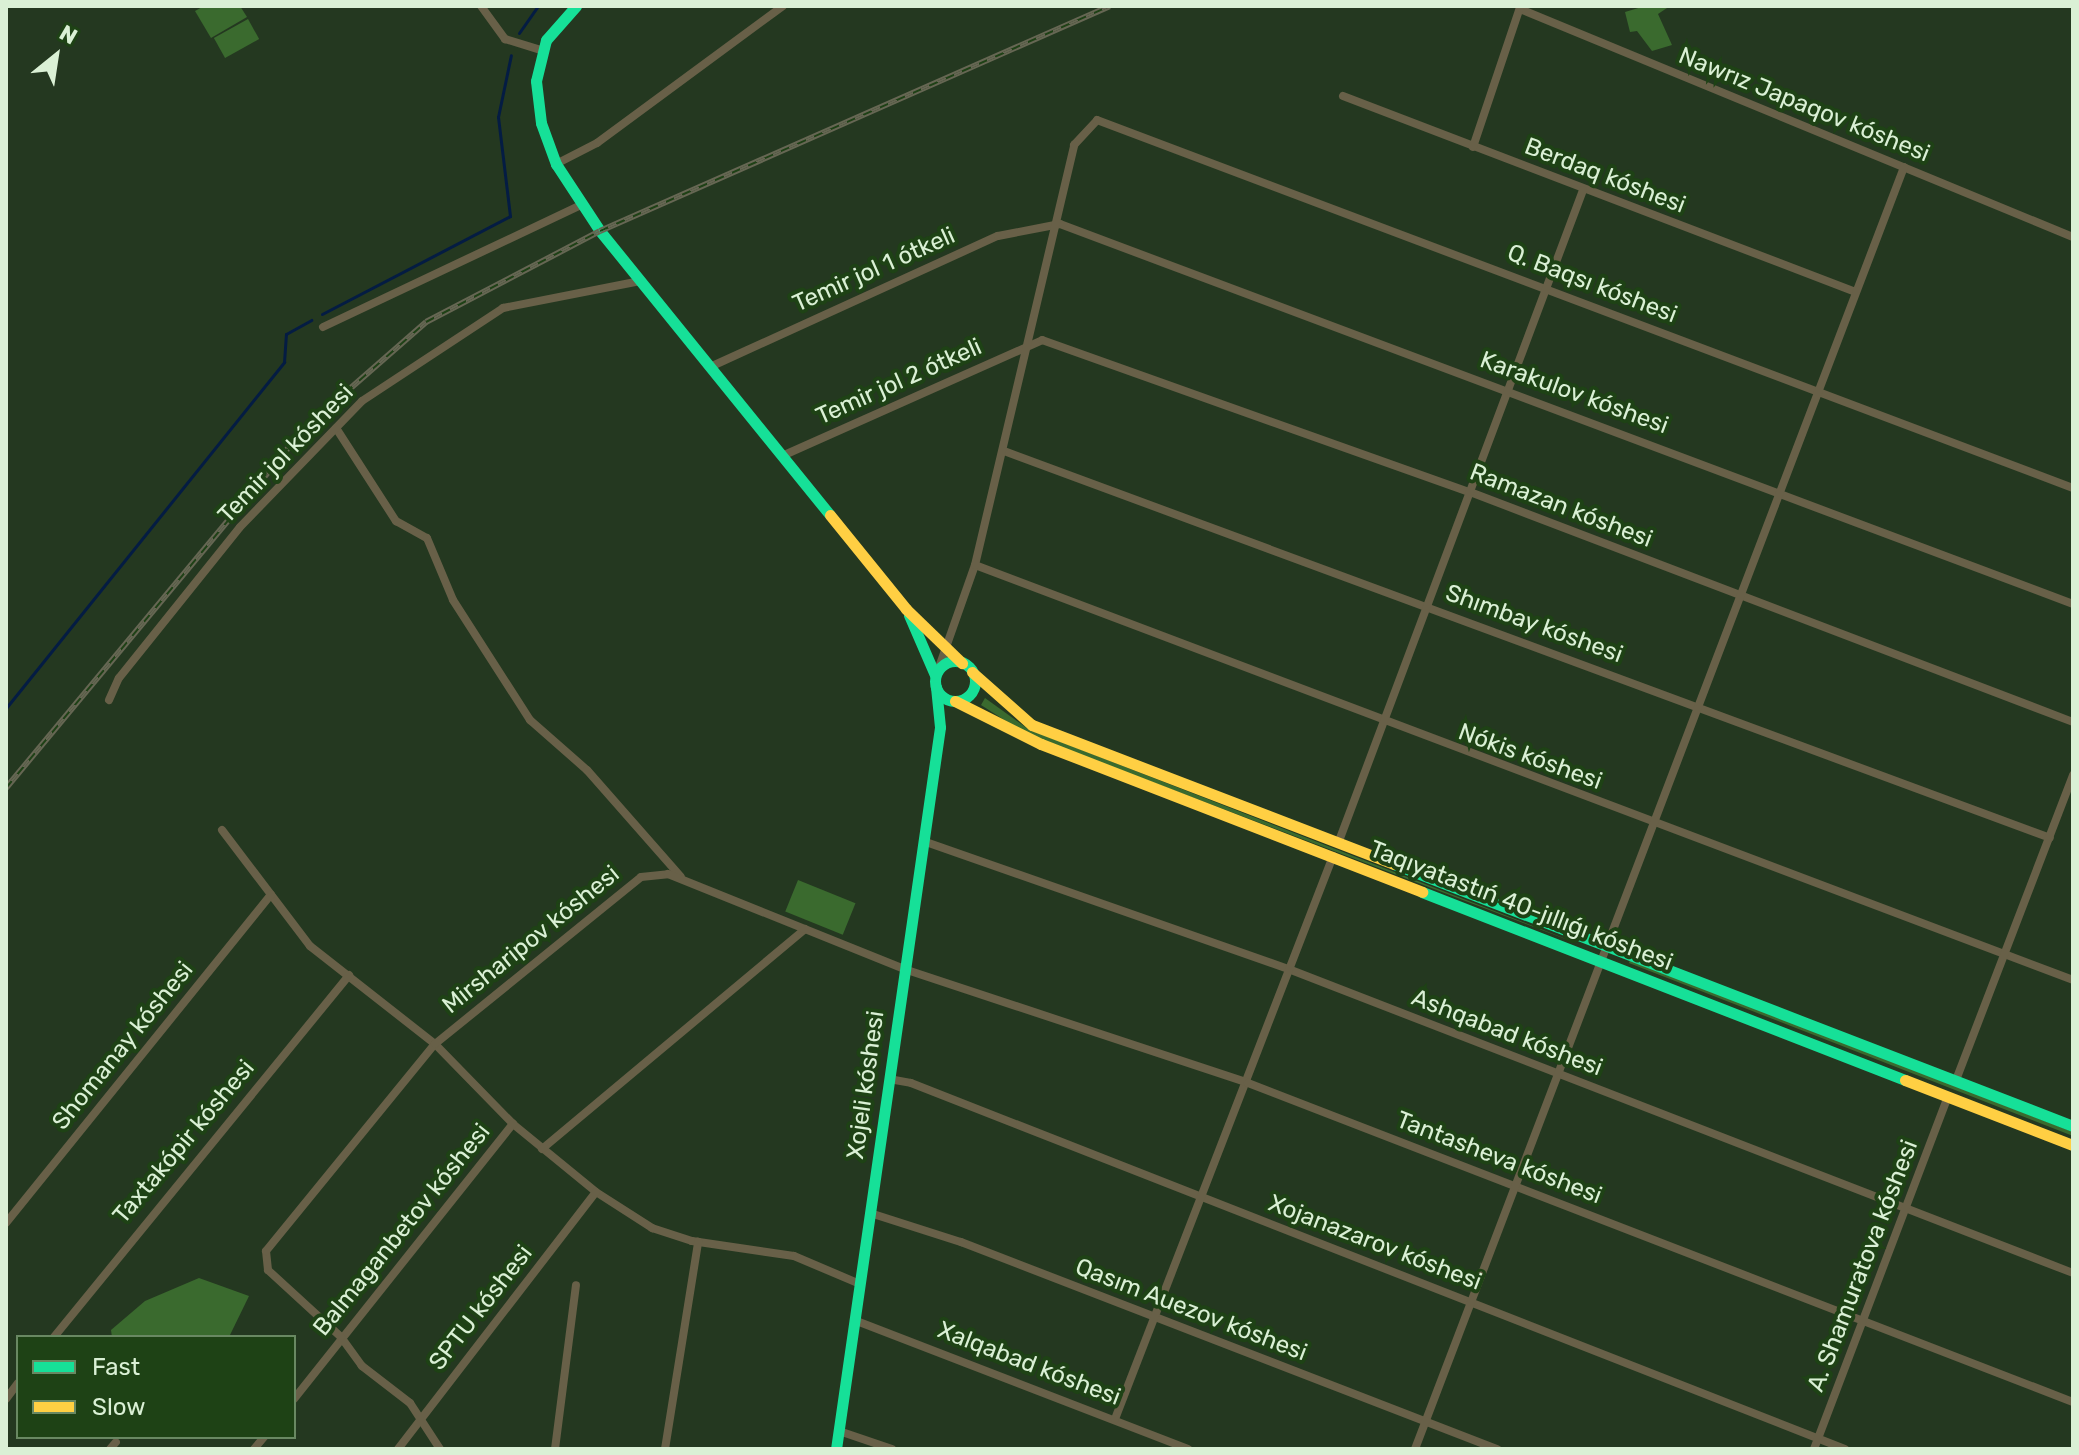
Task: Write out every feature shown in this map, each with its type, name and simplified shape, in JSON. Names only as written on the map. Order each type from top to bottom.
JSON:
[{"type":"main road","points":[[576,6],[540,50],[536,81],[541,123],[556,164],[640,281],[906,609],[972,672],[972,691],[955,701],[940,727]]},
{"type":"main road","points":[[906,609],[936,677],[940,727]]},
{"type":"main road","points":[[936,677],[962,663]]},
{"type":"main road","name":"Taqıyatastıń 40-jıllıǵı kóshesi","points":[[972,672],[1032,725],[1608,944],[2073,1126]]},
{"type":"main road","name":"Taqıyatastıń 40-jıllıǵı kóshesi","points":[[936,677],[955,701],[1041,744],[2073,1145]]},
{"type":"main road","name":"Xojeli kóshesi","points":[[836,1449],[940,727]]},
{"type":"street","points":[[481,6],[505,39],[540,50]]},
{"type":"street","points":[[556,164],[597,143],[783,6]]},
{"type":"street","points":[[1473,147],[1520,8]]},
{"type":"street","name":"Nawrız Japaqov kóshesi","points":[[1520,8],[2073,237]]},
{"type":"street","name":"Berdaq kóshesi","points":[[1343,96],[1853,291]]},
{"type":"street","name":"Q. Baqsı kóshesi","points":[[1060,224],[1074,145],[1097,120],[2073,488]]},
{"type":"street","points":[[1415,1449],[1741,598],[1853,291],[1904,167]]},
{"type":"street","points":[[1339,841],[1583,190]]},
{"type":"street","points":[[323,327],[583,204]]},
{"type":"street","points":[[936,677],[975,565],[1060,224]]},
{"type":"street","name":"Temir jol 1 ótkeli","points":[[710,367],[998,236],[1060,224]]},
{"type":"street","name":"Karakulov kóshesi","points":[[1060,224],[1779,491],[2073,604]]},
{"type":"street","name":"Temir jol kóshesi","points":[[109,700],[119,678],[240,527],[362,401],[503,308],[640,281]]},
{"type":"street","name":"Temir jol 2 ótkeli","points":[[782,456],[1004,358],[1030,340]]},
{"type":"street","name":"Ramazan kóshesi","points":[[1030,340],[1470,492],[1741,598],[2073,722]]},
{"type":"street","points":[[336,428],[396,521],[427,538],[453,600],[530,720],[587,770],[684,880]]},
{"type":"street","name":"Shımbay kóshesi","points":[[1004,451],[1699,705],[2050,838]]},
{"type":"street","name":"Nókis kóshesi","points":[[975,565],[1383,723],[2073,980]]},
{"type":"street","points":[[1956,1080],[2007,955],[2073,775]]},
{"type":"street","points":[[222,830],[310,946],[435,1044],[513,1124],[596,1192],[652,1228],[698,1242],[794,1256],[860,1284]]},
{"type":"street","name":"Ashqabad kóshesi","points":[[923,841],[1291,970],[2073,1273]]},
{"type":"street","points":[[1115,1419],[1248,1083],[1333,856]]},
{"type":"street","name":"Mirsharipov kóshesi","points":[[341,1337],[268,1270],[266,1251],[435,1044],[641,877],[668,874],[904,969]]},
{"type":"street","name":"Shomanay kóshesi","points":[[6,1223],[271,894]]},
{"type":"street","points":[[542,1149],[805,929]]},
{"type":"street","name":"Tantasheva kóshesi","points":[[904,969],[1248,1083],[2073,1402]]},
{"type":"street","name":"Taxtakópir kóshesi","points":[[56,1335],[349,975]]},
{"type":"street","name":"Xojanazarov kóshesi","points":[[889,1079],[1203,1197],[1845,1449]]},
{"type":"street","name":"A. Shamuratova kóshesi","points":[[1814,1449],[1948,1097]]},
{"type":"street","name":"Balmaganbetov kóshesi","points":[[296,1396],[513,1124]]},
{"type":"street","name":"SPTU kóshesi","points":[[398,1449],[596,1192]]},
{"type":"street","name":"Qasım Auezov kóshesi","points":[[870,1213],[1154,1317],[1497,1449]]},
{"type":"street","points":[[665,1449],[698,1242]]},
{"type":"street","points":[[555,1449],[576,1285]]},
{"type":"street","name":"Xalqabad kóshesi","points":[[854,1320],[1188,1449]]},
{"type":"street","points":[[341,1337],[362,1366],[422,1418],[440,1449]]},
{"type":"street","points":[[839,1431],[892,1449]]},
{"type":"green space","points":[[204,6],[240,6],[247,17],[211,38],[195,11]]},
{"type":"green space","points":[[1645,6],[1670,6],[1658,14],[1672,45],[1652,51],[1637,31],[1630,32],[1625,12]]},
{"type":"green space","points":[[248,19],[259,39],[225,58],[214,38]]},
{"type":"green space","points":[[985,698],[1028,729],[1584,946],[1026,734],[981,705]]},
{"type":"green space","points":[[798,880],[855,903],[843,935],[785,912]]},
{"type":"green space","points":[[1630,960],[2073,1132],[2073,1136],[1629,963]]},
{"type":"green space","points":[[199,1278],[249,1296],[230,1335],[112,1335],[111,1330],[145,1301]]},
{"type":"waterway","points":[[519,33],[538,6]]},
{"type":"waterway","points":[[322,314],[510,216],[498,117],[511,55]]},
{"type":"waterway","points":[[6,708],[284,362],[286,334],[311,320]]},
{"type":"railway","points":[[6,788],[305,428],[426,322],[600,231],[1110,6]]},
{"type":"traffic: fast","points":[[576,6],[546,40],[536,81],[541,123],[556,164],[600,231],[830,515]]},
{"type":"traffic: fast","points":[[909,615],[935,675]]},
{"type":"traffic: fast","points":[[955,661],[969,667],[975,681],[969,695],[955,701],[941,695],[935,681],[941,667],[955,661]]},
{"type":"traffic: fast","points":[[836,1449],[940,727],[936,687]]},
{"type":"traffic: fast","points":[[1394,864],[2073,1126]]},
{"type":"traffic: fast","points":[[1422,892],[1905,1080]]},
{"type":"traffic: slow","points":[[830,515],[906,609],[962,663]]},
{"type":"traffic: slow","points":[[972,672],[1032,725],[1394,864]]},
{"type":"traffic: slow","points":[[955,701],[1041,744],[1422,892]]},
{"type":"traffic: slow","points":[[1905,1080],[2073,1145]]}]
